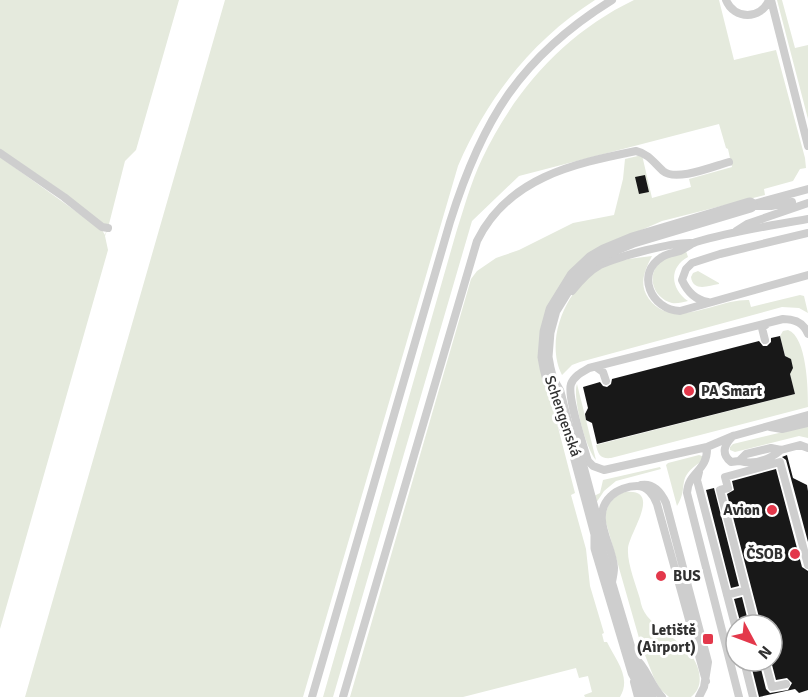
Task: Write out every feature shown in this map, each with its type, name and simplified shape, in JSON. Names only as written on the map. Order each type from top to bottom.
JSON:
[{"type":"street","name":"Schengenská","points":[[648,697],[641,685],[630,654],[598,548],[598,534],[575,448],[565,424],[557,392],[550,380],[545,357],[547,332],[558,300],[582,267],[604,252],[633,240],[750,205]]},
{"type":"lane","points":[[312,697],[452,215],[474,154],[500,105],[535,61],[577,23],[612,0]]},
{"type":"lane","points":[[726,0],[734,11],[746,16],[760,12],[770,0]]},
{"type":"lane","points":[[770,0],[808,146]]},
{"type":"lane","points":[[343,697],[483,228],[504,204],[529,184],[563,170],[636,152],[649,156],[664,172],[676,176],[729,162]]},
{"type":"lane","points":[[0,153],[64,197],[102,227],[108,228]]},
{"type":"lane","name":"Schengenská","points":[[750,205],[808,189]]},
{"type":"lane","points":[[750,205],[771,206],[792,202]]},
{"type":"lane","points":[[808,203],[747,224],[735,231],[692,243],[682,250],[665,255],[654,264],[649,275],[649,290],[654,299],[669,310],[680,310],[808,275]]},
{"type":"lane","points":[[735,231],[750,231],[808,219]]},
{"type":"lane","points":[[711,302],[697,298],[684,283],[682,276],[692,263],[808,233]]},
{"type":"lane","points":[[557,392],[553,357],[554,336],[563,306],[575,287],[592,270],[609,262],[679,242],[692,243]]},
{"type":"lane","points":[[808,334],[802,324],[794,320],[783,319],[769,322],[594,367],[575,377],[570,386],[588,461],[601,470],[707,447],[733,436],[808,415]]},
{"type":"lane","points":[[765,340],[762,328],[769,322]]},
{"type":"lane","points":[[594,367],[602,370],[606,381]]},
{"type":"lane","points":[[769,427],[783,429],[808,423]]},
{"type":"lane","points":[[733,436],[724,448],[729,460],[738,461],[746,454],[771,448],[781,450],[798,445],[808,448]]},
{"type":"lane","points":[[707,447],[707,460],[690,480],[687,493],[739,697]]},
{"type":"lane","points":[[752,613],[720,490],[728,488],[725,477],[780,462],[808,566]]},
{"type":"lane","points":[[701,468],[698,480],[732,613]]},
{"type":"lane","points":[[611,591],[614,567],[601,520],[602,510],[614,494],[636,486],[648,490],[657,504],[705,681],[699,697]]},
{"type":"lane","points":[[727,595],[746,590]]},
{"type":"lane","points":[[630,654],[629,667],[638,697]]},
{"type":"lane","points":[[630,654],[643,664],[654,688],[662,697]]},
{"type":"lane","points":[[747,673],[753,697]]},
{"type":"lane","points":[[768,673],[772,687],[786,684]]},
{"type":"lane","points":[[633,697],[635,685]]},
{"type":"shaded area","points":[[0,0],[179,0],[136,150],[125,161],[108,228],[105,236],[108,250],[0,629],[0,157],[102,230],[105,235],[108,225],[0,149]]},
{"type":"shaded area","points":[[225,0],[595,0],[551,33],[514,72],[483,117],[458,166],[303,697],[25,697]]},
{"type":"shaded area","points":[[634,0],[719,0],[734,60],[776,50],[806,168],[800,169],[793,181],[764,189],[765,195],[662,221],[621,239],[561,287],[545,377],[575,493],[571,495],[586,549],[590,586],[604,633],[602,634],[604,642],[607,642],[623,675],[623,690],[620,697],[585,697],[584,695],[592,692],[588,676],[579,678],[576,668],[463,697],[350,697],[471,279],[477,271],[496,258],[519,250],[573,223],[614,215],[623,179],[625,159],[642,155],[652,198],[691,187],[689,179],[732,167],[719,124],[519,176],[472,221],[333,697],[323,697],[456,233],[478,168],[510,110],[544,66],[586,29]]},
{"type":"shaded area","points":[[777,0],[782,0],[795,48],[808,45],[808,119]]},
{"type":"shaded area","points":[[686,251],[688,257],[677,267],[674,279],[678,291],[688,301],[671,303],[656,292],[653,282],[654,271],[663,260]]},
{"type":"shaded area","points":[[652,256],[645,272],[644,288],[649,299],[659,308],[670,313],[696,311],[749,300],[751,307],[800,295],[804,296],[808,313],[799,308],[782,307],[580,362],[572,365],[562,375],[557,360],[558,328],[563,312],[581,284],[606,265]]},
{"type":"shaded area","points":[[698,271],[719,284],[702,287],[695,285],[691,277]]},
{"type":"shaded area","points":[[788,330],[799,342],[803,353],[808,407],[611,458],[604,458],[599,453],[596,445],[795,394],[780,336],[783,331]]},
{"type":"shaded area","points":[[577,384],[596,460],[588,446],[581,423],[576,400]]},
{"type":"shaded area","points":[[808,426],[808,438],[799,436],[735,452],[730,450],[733,444]]},
{"type":"shaded area","points":[[702,456],[702,461],[693,467],[685,478],[681,499],[677,506],[666,465]]},
{"type":"shaded area","points":[[660,467],[661,469],[616,481],[604,491],[596,503],[592,497],[600,493],[603,480]]},
{"type":"shaded area","points":[[625,492],[636,493],[642,497],[641,513],[629,542],[628,555],[642,606],[654,623],[684,647],[696,662],[699,683],[698,689],[691,697],[669,697],[660,689],[641,645],[605,519],[611,502]]},
{"type":"building","points":[[645,175],[649,192],[639,194],[635,177]]},
{"type":"building","name":"PA Smart","points":[[780,336],[785,356],[791,359],[793,368],[790,374],[795,394],[597,444],[592,423],[586,420],[585,414],[588,408],[583,387],[600,382],[607,387],[611,384],[612,379],[759,341],[763,346],[767,346],[771,338]]},
{"type":"building","points":[[787,455],[793,478],[807,485],[808,542],[786,460],[782,457]]},
{"type":"building","points":[[776,469],[802,567],[808,571],[808,690],[799,693],[795,689],[759,697],[753,673],[762,673],[766,689],[770,693],[788,690],[792,683],[787,678],[776,680],[774,673],[784,673],[784,613],[758,613],[727,494],[734,490],[732,481]]},
{"type":"building","points":[[714,488],[739,586],[731,588],[706,490]]},
{"type":"building","points":[[742,597],[746,613],[738,613],[734,599]]},
{"type":"place","name":"PA Smart","points":[[689,391]]},
{"type":"place","name":"Avion","points":[[772,510]]},
{"type":"place","name":"ČSOB","points":[[795,554]]},
{"type":"place","name":"BUS","points":[[661,576]]},
{"type":"place","name":"Letiště (Airport)","points":[[708,639]]}]
